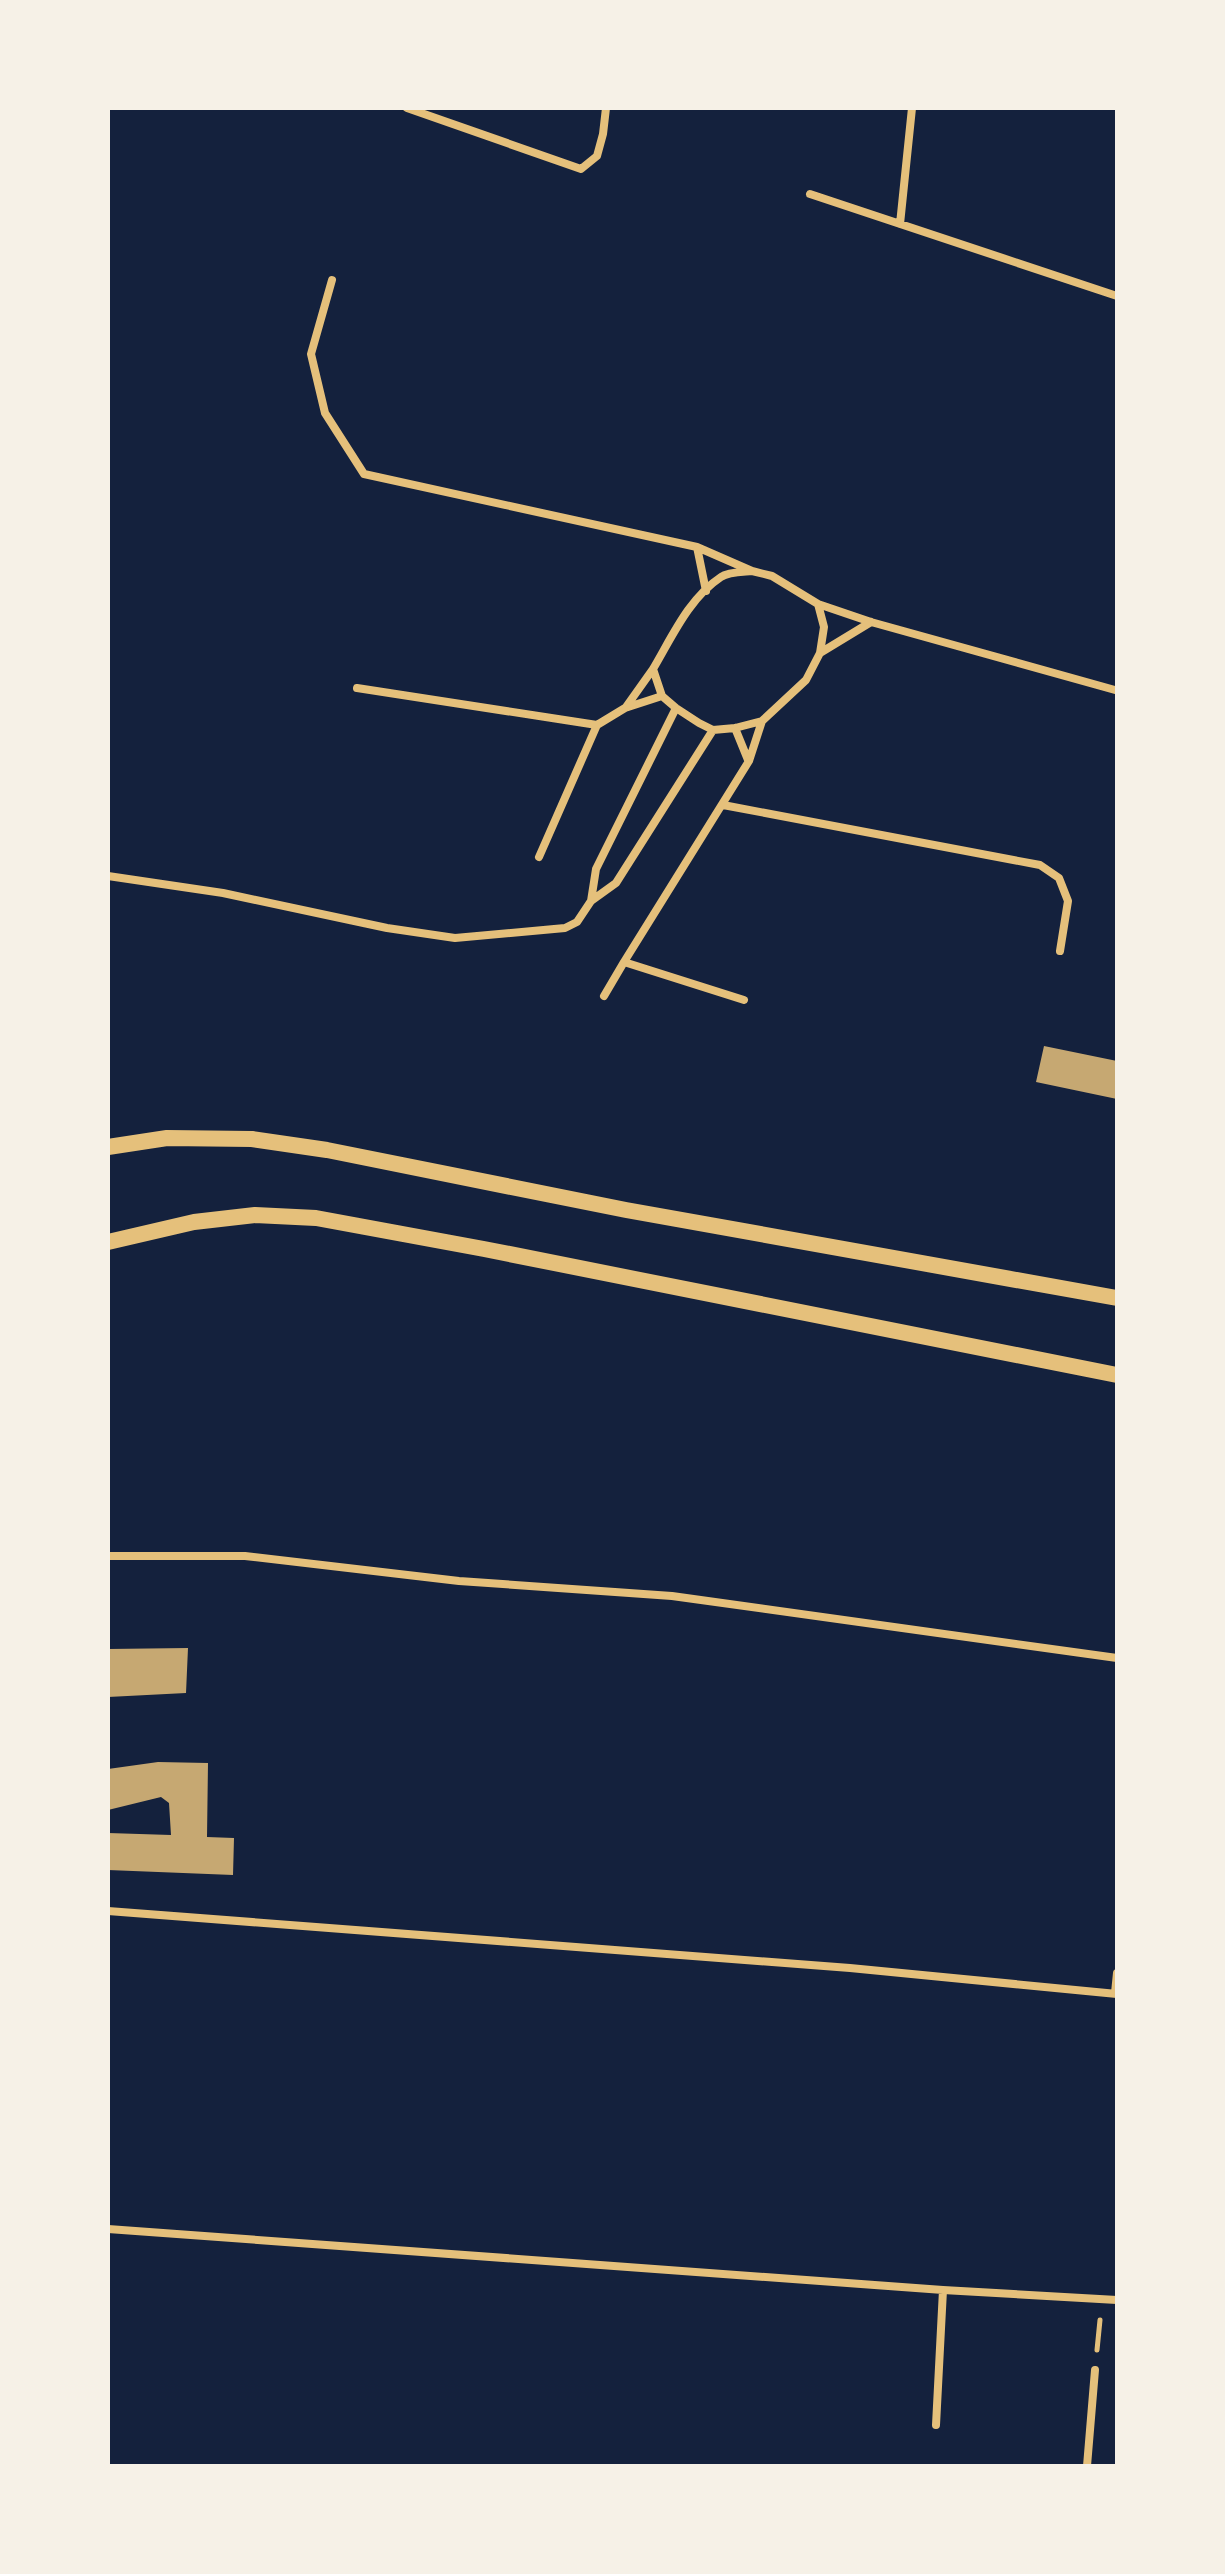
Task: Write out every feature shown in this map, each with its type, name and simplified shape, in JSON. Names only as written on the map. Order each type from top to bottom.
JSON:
[{"type":"main road","points":[[108,1147],[167,1138],[252,1139],[327,1150],[611,1207],[1117,1298]]},
{"type":"main road","points":[[108,1242],[194,1222],[255,1215],[316,1218],[1117,1375]]},
{"type":"street","points":[[407,108],[581,169],[597,156],[606,108]]},
{"type":"street","points":[[900,224],[912,108]]},
{"type":"street","points":[[810,194],[1117,296]]},
{"type":"street","points":[[332,280],[311,354],[325,413],[364,474],[697,547],[752,571],[772,576],[818,604],[871,622],[1115,690]]},
{"type":"street","points":[[697,547],[706,591]]},
{"type":"street","points":[[625,708],[692,605],[723,575],[752,571]]},
{"type":"street","points":[[653,669],[662,696],[713,730],[762,721],[806,680],[820,653],[824,627],[818,604]]},
{"type":"street","points":[[820,653],[871,622]]},
{"type":"street","points":[[357,688],[597,725]]},
{"type":"street","points":[[539,857],[597,725],[625,708],[662,696]]},
{"type":"street","points":[[591,901],[596,869],[676,708]]},
{"type":"street","points":[[604,996],[749,761],[762,721]]},
{"type":"street","points":[[735,728],[749,761]]},
{"type":"street","points":[[108,876],[223,893],[387,928],[455,938],[565,928],[577,922],[591,901],[616,883],[713,730]]},
{"type":"street","points":[[723,805],[1040,865],[1059,878],[1068,901],[1060,951]]},
{"type":"street","points":[[624,962],[744,1000]]},
{"type":"street","points":[[108,1556],[245,1556],[459,1581],[672,1596],[1117,1658]]},
{"type":"street","points":[[108,1911],[850,1968],[1116,1993],[1117,1973]]},
{"type":"street","points":[[108,2229],[1117,2300]]},
{"type":"street","points":[[936,2425],[943,2290]]},
{"type":"street","points":[[1087,2466],[1095,2370]]},
{"type":"path","points":[[1095,2370],[1102,2299]]},
{"type":"building","points":[[1044,1046],[1117,1061],[1117,1099],[1036,1082]]},
{"type":"building","points":[[188,1648],[186,1693],[108,1697],[108,1649]]},
{"type":"building","points":[[158,1762],[208,1763],[207,1837],[234,1838],[233,1875],[108,1870],[108,1833],[171,1835],[169,1803],[161,1797],[108,1810],[108,1769]]}]
